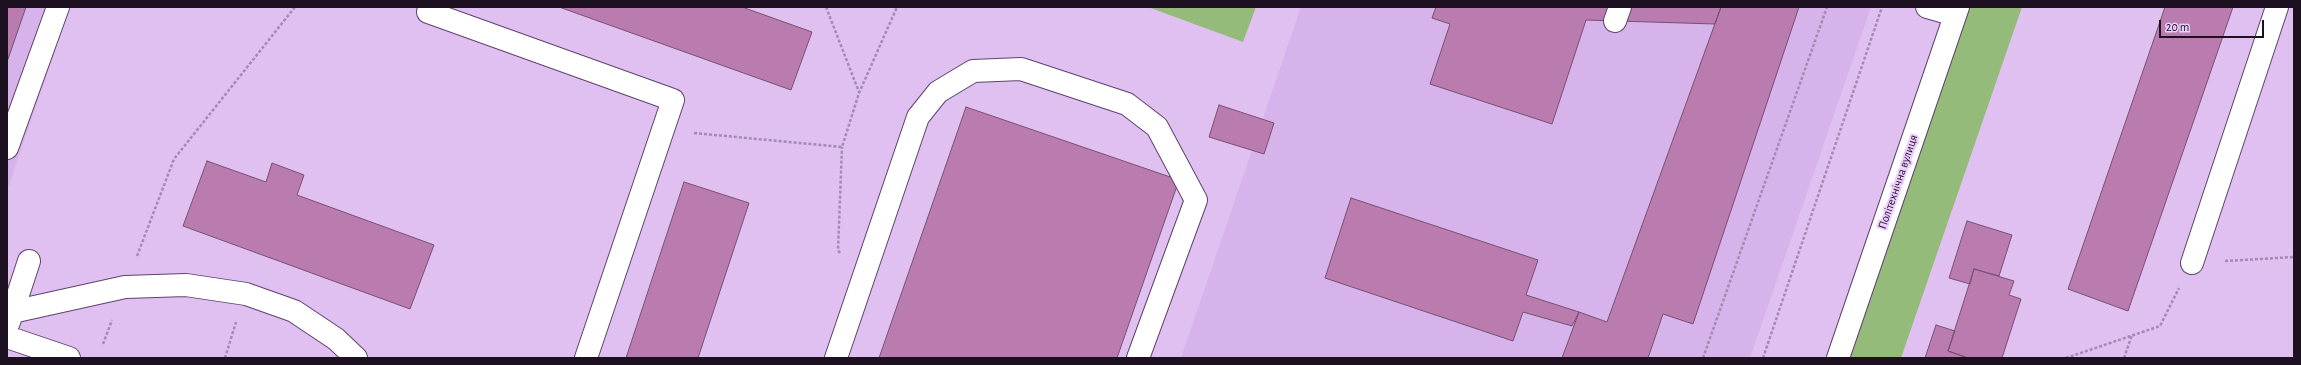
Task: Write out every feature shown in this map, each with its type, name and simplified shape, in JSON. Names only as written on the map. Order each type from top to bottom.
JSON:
[{"type":"street","points":[[7,148],[58,7]]},
{"type":"street","points":[[430,7],[428,12],[673,100],[586,358]]},
{"type":"street","points":[[1927,7],[1956,11]]},
{"type":"street","points":[[2192,263],[2276,7]]},
{"type":"street","name":"Політехнічна вулиця","points":[[1842,357],[1956,11]]},
{"type":"street","points":[[836,358],[918,117],[938,92],[973,71],[1021,69],[1127,104],[1157,127],[1196,200],[1138,358]]},
{"type":"street","points":[[9,314],[29,261]]},
{"type":"street","points":[[9,314],[125,287],[186,285],[246,294],[294,311],[336,339],[356,358]]},
{"type":"street","points":[[7,336],[69,358]]},
{"type":"path","points":[[103,344],[174,159],[295,7]]},
{"type":"path","points":[[826,7],[859,92]]},
{"type":"path","points":[[863,280],[838,250],[842,147],[859,92],[897,7]]},
{"type":"path","points":[[1703,358],[1827,7]]},
{"type":"path","points":[[1763,358],[1882,7]]},
{"type":"path","points":[[663,130],[842,147]]},
{"type":"path","points":[[2066,358],[2160,326],[2192,263],[2294,257]]},
{"type":"path","points":[[224,358],[246,294]]},
{"type":"path","points":[[2124,358],[2132,335]]},
{"type":"shaded area","points":[[7,7],[70,7],[7,191]]},
{"type":"shaded area","points":[[1301,7],[1871,7],[1750,358],[1181,358]]},
{"type":"green space","points":[[1148,7],[1256,7],[1243,42]]},
{"type":"green space","points":[[1958,7],[2022,7],[1901,358],[1838,358]]},
{"type":"building","points":[[7,7],[26,7],[7,62]]},
{"type":"building","points":[[559,7],[742,7],[812,32],[791,90]]},
{"type":"building","points":[[1436,7],[1721,7],[1715,24],[1586,20],[1552,124],[1430,84],[1450,24],[1432,18]]},
{"type":"building","points":[[1721,7],[1799,7],[1693,324],[1663,314],[1648,358],[1562,358],[1579,312],[1607,322]]},
{"type":"building","points":[[2165,7],[2233,7],[2128,311],[2068,289]]},
{"type":"building","points":[[1219,105],[1274,123],[1264,154],[1209,137]]},
{"type":"building","points":[[966,107],[1179,180],[1117,358],[879,358]]},
{"type":"building","points":[[207,161],[266,182],[272,163],[304,175],[297,195],[434,245],[410,309],[183,226]]},
{"type":"building","points":[[684,182],[749,203],[698,358],[626,358]]},
{"type":"building","points":[[1351,198],[1538,260],[1526,295],[1579,312],[1572,326],[1523,312],[1513,341],[1325,278]]},
{"type":"building","points":[[1967,221],[2012,235],[1999,276],[1974,269],[1970,284],[1949,278]]},
{"type":"building","points":[[1974,269],[2014,281],[2009,295],[2021,299],[2002,358],[1968,358],[1948,351]]},
{"type":"building","points":[[1936,325],[1955,331],[1948,351],[1968,358],[1925,358]]}]
